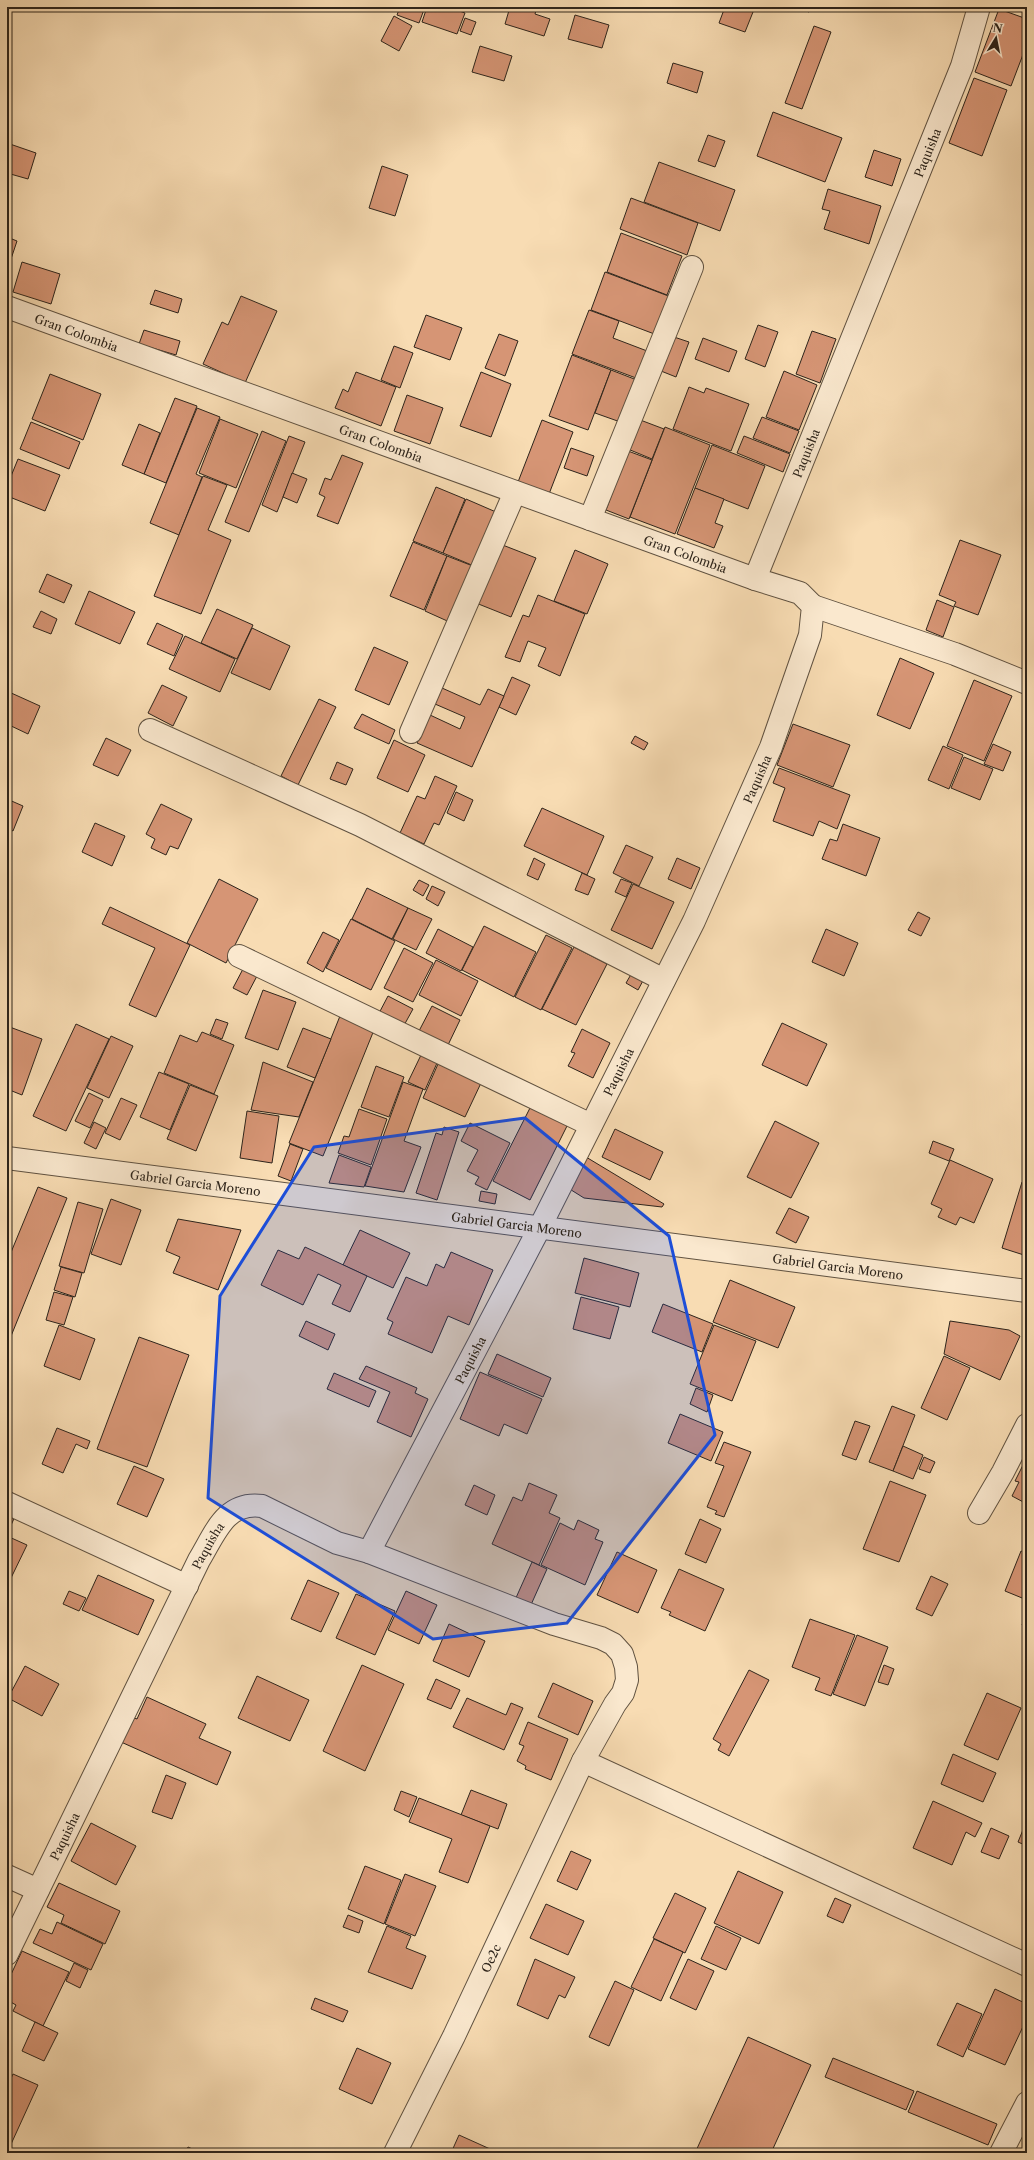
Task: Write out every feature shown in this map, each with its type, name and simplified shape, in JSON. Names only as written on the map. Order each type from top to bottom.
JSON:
[{"type":"street","name":"Paquisha","points":[[755,579],[962,66],[979,7]]},
{"type":"street","points":[[590,519],[692,267]]},
{"type":"street","name":"Gran Colombia","points":[[7,308],[755,579]]},
{"type":"street","points":[[411,732],[515,492]]},
{"type":"street","points":[[755,579],[800,593],[813,606],[955,654],[1027,683]]},
{"type":"street","name":"Paquisha","points":[[7,1954],[199,1560],[224,1519],[232,1512],[246,1505],[262,1506],[337,1543],[369,1552],[539,1229],[694,921],[771,747],[810,635],[813,606]]},
{"type":"street","points":[[150,730],[360,825],[664,980]]},
{"type":"street","points":[[239,956],[591,1125]]},
{"type":"street","name":"Gabriel Garcia Moreno","points":[[7,1158],[539,1229],[1027,1291]]},
{"type":"street","points":[[979,1513],[1003,1472],[1027,1425]]},
{"type":"street","points":[[7,1503],[187,1586]]},
{"type":"street","name":"Oe2c","points":[[369,1552],[554,1624],[601,1638],[613,1644],[622,1654],[626,1667],[627,1680],[623,1693],[615,1704],[583,1761],[454,2036],[395,2153]]},
{"type":"street","points":[[583,1761],[1027,1965]]},
{"type":"street","points":[[7,1876],[38,1890]]},
{"type":"street","points":[[1000,2153],[1027,2103]]},
{"type":"highlighted area","points":[[525,1118],[669,1236],[715,1435],[567,1623],[433,1639],[208,1498],[220,1296],[314,1147]]},
{"type":"building","points":[[400,7],[425,7],[419,23],[397,15]]},
{"type":"building","points":[[427,7],[448,7],[465,13],[457,34],[422,22]]},
{"type":"building","points":[[510,7],[524,10],[525,7],[537,7],[535,14],[550,19],[544,36],[505,24]]},
{"type":"building","points":[[725,7],[755,7],[745,32],[719,23]]},
{"type":"building","points":[[795,7],[811,7],[809,12]]},
{"type":"building","points":[[999,9],[1027,19],[1027,44],[1011,86],[975,72]]},
{"type":"building","points":[[575,15],[609,25],[602,48],[568,39]]},
{"type":"building","points":[[394,16],[412,26],[399,51],[381,41]]},
{"type":"building","points":[[465,18],[476,22],[471,35],[460,31]]},
{"type":"building","points":[[814,26],[831,32],[802,109],[785,103]]},
{"type":"building","points":[[480,46],[512,56],[504,81],[472,72]]},
{"type":"building","points":[[673,63],[703,72],[697,93],[667,83]]},
{"type":"building","points":[[974,78],[1007,90],[982,156],[949,143]]},
{"type":"building","points":[[773,112],[842,138],[825,182],[757,156]]},
{"type":"building","points":[[708,135],[725,141],[715,167],[698,161]]},
{"type":"building","points":[[7,143],[36,153],[28,179],[7,173]]},
{"type":"building","points":[[874,150],[901,159],[892,186],[865,177]]},
{"type":"building","points":[[659,162],[735,190],[720,231],[644,202]]},
{"type":"building","points":[[382,166],[408,175],[395,216],[369,208]]},
{"type":"building","points":[[828,189],[881,206],[869,244],[824,229],[830,211],[822,209]]},
{"type":"building","points":[[631,198],[698,223],[687,255],[620,229]]},
{"type":"building","points":[[621,233],[682,256],[667,295],[607,272]]},
{"type":"building","points":[[7,237],[17,241],[7,271]]},
{"type":"building","points":[[22,262],[60,274],[51,304],[13,292]]},
{"type":"building","points":[[605,272],[671,297],[657,335],[591,310]]},
{"type":"building","points":[[155,290],[182,299],[178,313],[150,304]]},
{"type":"building","points":[[241,296],[277,311],[245,383],[203,364],[222,322],[228,325]]},
{"type":"building","points":[[589,310],[619,321],[613,338],[655,354],[644,381],[572,354]]},
{"type":"building","points":[[426,315],[462,328],[450,360],[414,347]]},
{"type":"building","points":[[758,325],[778,332],[765,367],[745,359]]},
{"type":"building","points":[[144,330],[180,341],[176,355],[139,344]]},
{"type":"building","points":[[812,331],[836,339],[820,383],[796,374]]},
{"type":"building","points":[[499,334],[518,341],[505,376],[485,368]]},
{"type":"building","points":[[674,337],[689,342],[676,377],[661,371]]},
{"type":"building","points":[[703,338],[737,351],[729,372],[695,359]]},
{"type":"building","points":[[394,346],[413,353],[400,388],[381,380]]},
{"type":"building","points":[[572,355],[611,370],[588,430],[549,416]]},
{"type":"building","points":[[611,370],[642,382],[626,424],[595,413]]},
{"type":"building","points":[[784,371],[817,385],[799,430],[766,417]]},
{"type":"building","points":[[356,372],[396,387],[381,426],[335,408],[343,389],[348,392]]},
{"type":"building","points":[[481,372],[511,384],[491,437],[460,426]]},
{"type":"building","points":[[50,374],[101,394],[83,440],[32,419]]},
{"type":"building","points":[[689,387],[704,393],[706,388],[749,404],[731,451],[673,429]]},
{"type":"building","points":[[407,395],[443,408],[430,444],[394,431]]},
{"type":"building","points":[[175,398],[197,406],[166,483],[144,474]]},
{"type":"building","points":[[197,408],[220,417],[196,474],[202,477],[179,535],[150,523]]},
{"type":"building","points":[[762,417],[799,431],[790,453],[753,438]]},
{"type":"building","points":[[635,418],[664,429],[652,459],[623,447]]},
{"type":"building","points":[[220,419],[258,434],[236,488],[199,473]]},
{"type":"building","points":[[542,420],[573,432],[549,494],[518,482]]},
{"type":"building","points":[[31,422],[80,442],[69,469],[20,449]]},
{"type":"building","points":[[139,424],[160,433],[144,474],[122,465]]},
{"type":"building","points":[[665,427],[710,445],[675,534],[630,517]]},
{"type":"building","points":[[262,431],[286,441],[249,532],[225,522]]},
{"type":"building","points":[[289,436],[305,442],[277,512],[262,505]]},
{"type":"building","points":[[744,436],[790,454],[783,472],[737,453]]},
{"type":"building","points":[[712,445],[765,466],[748,509],[695,488]]},
{"type":"building","points":[[571,448],[594,456],[587,476],[564,468]]},
{"type":"building","points":[[628,451],[652,460],[629,519],[606,510]]},
{"type":"building","points":[[342,455],[363,463],[338,524],[317,516],[325,497],[319,494],[325,478],[331,480]]},
{"type":"building","points":[[18,459],[60,475],[45,511],[7,496],[7,486]]},
{"type":"building","points":[[292,473],[307,479],[297,503],[283,497]]},
{"type":"building","points":[[203,476],[227,485],[208,530],[231,540],[201,614],[154,596]]},
{"type":"building","points":[[436,487],[465,499],[443,553],[413,541]]},
{"type":"building","points":[[695,488],[724,499],[715,523],[723,526],[714,548],[677,534]]},
{"type":"building","points":[[466,499],[496,512],[474,566],[443,553]]},
{"type":"building","points":[[960,540],[1001,555],[978,615],[954,606],[956,602],[939,595]]},
{"type":"building","points":[[413,542],[447,556],[424,610],[390,596]]},
{"type":"building","points":[[500,544],[536,558],[511,617],[476,603]]},
{"type":"building","points":[[575,550],[608,564],[587,614],[554,601]]},
{"type":"building","points":[[447,556],[478,568],[454,624],[425,611]]},
{"type":"building","points":[[47,574],[72,585],[64,603],[39,592]]},
{"type":"building","points":[[89,591],[135,612],[120,644],[75,624]]},
{"type":"building","points":[[538,595],[585,614],[560,676],[538,666],[546,648],[528,641],[520,662],[505,657],[523,615],[529,617]]},
{"type":"building","points":[[937,600],[954,607],[943,637],[926,630]]},
{"type":"building","points":[[217,609],[253,625],[237,659],[201,643]]},
{"type":"building","points":[[41,611],[57,619],[51,634],[33,627]]},
{"type":"building","points":[[157,623],[183,635],[174,656],[147,644]]},
{"type":"building","points":[[252,628],[290,646],[270,690],[231,673]]},
{"type":"building","points":[[185,636],[235,659],[220,692],[169,669]]},
{"type":"building","points":[[374,647],[408,662],[389,705],[355,690]]},
{"type":"building","points":[[900,658],[934,673],[910,729],[877,715]]},
{"type":"building","points":[[512,677],[530,685],[516,715],[499,707]]},
{"type":"building","points":[[974,680],[1012,696],[984,761],[947,746]]},
{"type":"building","points":[[162,685],[187,697],[173,726],[148,713]]},
{"type":"building","points":[[442,688],[480,705],[488,689],[504,696],[472,767],[417,743],[430,715],[460,729],[465,717],[435,704]]},
{"type":"building","points":[[9,692],[40,706],[28,734],[7,724],[7,697]]},
{"type":"building","points":[[319,699],[336,707],[298,785],[281,776]]},
{"type":"building","points":[[362,714],[395,730],[389,744],[354,728]]},
{"type":"building","points":[[793,724],[850,745],[833,787],[777,765]]},
{"type":"building","points":[[635,736],[648,743],[644,750],[631,743]]},
{"type":"building","points":[[106,738],[131,750],[118,776],[93,765]]},
{"type":"building","points":[[394,740],[425,755],[408,792],[377,778]]},
{"type":"building","points":[[993,744],[1011,752],[1003,771],[984,764]]},
{"type":"building","points":[[943,746],[963,755],[949,789],[928,780]]},
{"type":"building","points":[[964,757],[993,769],[980,800],[951,788]]},
{"type":"building","points":[[337,762],[353,769],[346,785],[330,779]]},
{"type":"building","points":[[779,768],[850,795],[837,829],[819,821],[813,836],[773,821],[785,788],[773,783]]},
{"type":"building","points":[[435,776],[457,786],[439,825],[434,823],[424,844],[400,833],[417,796],[425,799]]},
{"type":"building","points":[[456,792],[473,800],[464,821],[447,813]]},
{"type":"building","points":[[7,799],[23,806],[13,831],[7,828]]},
{"type":"building","points":[[161,804],[192,819],[178,849],[170,846],[166,855],[151,848],[155,839],[146,834]]},
{"type":"building","points":[[542,808],[604,836],[587,875],[524,846]]},
{"type":"building","points":[[95,823],[125,836],[112,866],[82,852]]},
{"type":"building","points":[[843,824],[880,838],[866,876],[822,859],[830,839],[837,841]]},
{"type":"building","points":[[626,845],[653,857],[639,886],[613,873]]},
{"type":"building","points":[[534,858],[545,864],[538,880],[527,875]]},
{"type":"building","points":[[677,858],[700,868],[691,889],[668,879]]},
{"type":"building","points":[[582,873],[595,879],[588,895],[575,890]]},
{"type":"building","points":[[219,879],[258,899],[226,963],[187,943]]},
{"type":"building","points":[[621,879],[632,883],[626,897],[615,892]]},
{"type":"building","points":[[419,880],[429,885],[423,896],[413,890]]},
{"type":"building","points":[[633,884],[674,902],[652,949],[611,930]]},
{"type":"building","points":[[432,886],[445,892],[438,906],[426,899]]},
{"type":"building","points":[[367,888],[408,908],[392,939],[352,919]]},
{"type":"building","points":[[110,907],[190,945],[156,1017],[129,1005],[155,948],[102,924]]},
{"type":"building","points":[[408,908],[432,919],[416,950],[393,939]]},
{"type":"building","points":[[918,912],[930,918],[921,936],[908,930]]},
{"type":"building","points":[[351,919],[395,941],[371,990],[326,968]]},
{"type":"building","points":[[484,926],[536,952],[514,997],[462,970]]},
{"type":"building","points":[[438,929],[473,947],[461,971],[426,953]]},
{"type":"building","points":[[826,929],[858,943],[844,976],[812,962]]},
{"type":"building","points":[[323,932],[339,940],[323,972],[307,963]]},
{"type":"building","points":[[546,935],[572,948],[541,1010],[515,997]]},
{"type":"building","points":[[574,947],[607,964],[576,1025],[542,1009]]},
{"type":"building","points":[[404,948],[433,963],[413,1002],[384,988]]},
{"type":"building","points":[[436,960],[478,981],[461,1016],[419,995]]},
{"type":"building","points":[[243,969],[257,976],[247,995],[233,988]]},
{"type":"building","points":[[633,971],[645,977],[638,990],[626,983]]},
{"type":"building","points":[[263,990],[296,1002],[278,1050],[245,1038]]},
{"type":"building","points":[[388,996],[413,1009],[402,1029],[377,1017]]},
{"type":"building","points":[[432,1006],[460,1020],[448,1045],[419,1031]]},
{"type":"building","points":[[340,1016],[374,1030],[323,1156],[289,1143]]},
{"type":"building","points":[[216,1019],[228,1023],[222,1039],[210,1034]]},
{"type":"building","points":[[782,1023],[827,1044],[807,1086],[762,1065]]},
{"type":"building","points":[[76,1024],[109,1039],[66,1131],[33,1116]]},
{"type":"building","points":[[7,1026],[42,1039],[22,1095],[7,1089],[11,1071],[7,1070]]},
{"type":"building","points":[[303,1028],[331,1039],[315,1078],[287,1067]]},
{"type":"building","points":[[582,1029],[610,1043],[593,1078],[568,1066],[575,1053],[571,1052]]},
{"type":"building","points":[[202,1032],[234,1045],[214,1094],[164,1073],[180,1035],[197,1042]]},
{"type":"building","points":[[111,1036],[133,1046],[109,1098],[87,1088]]},
{"type":"building","points":[[421,1055],[437,1063],[425,1090],[408,1082]]},
{"type":"building","points":[[263,1062],[313,1082],[299,1117],[251,1110]]},
{"type":"building","points":[[438,1064],[481,1083],[465,1117],[423,1098]]},
{"type":"building","points":[[376,1066],[404,1077],[389,1117],[361,1107]]},
{"type":"building","points":[[159,1072],[189,1084],[170,1130],[140,1117]]},
{"type":"building","points":[[403,1082],[423,1089],[404,1141],[421,1147],[404,1192],[365,1186]]},
{"type":"building","points":[[190,1085],[218,1096],[196,1151],[167,1139]]},
{"type":"building","points":[[89,1093],[103,1100],[90,1128],[75,1121]]},
{"type":"building","points":[[121,1098],[137,1105],[120,1140],[105,1133]]},
{"type":"building","points":[[531,1106],[568,1124],[530,1200],[493,1181]]},
{"type":"building","points":[[359,1109],[387,1119],[371,1165],[338,1153],[344,1136],[349,1137]]},
{"type":"building","points":[[247,1111],[279,1116],[272,1163],[240,1158]]},
{"type":"building","points":[[775,1121],[819,1143],[791,1198],[747,1177]]},
{"type":"building","points":[[94,1122],[106,1128],[96,1149],[84,1143]]},
{"type":"building","points":[[470,1123],[510,1143],[487,1190],[475,1184],[479,1177],[467,1171],[478,1150],[461,1141]]},
{"type":"building","points":[[444,1127],[459,1132],[437,1200],[416,1193],[436,1133],[442,1135]]},
{"type":"building","points":[[615,1129],[663,1152],[650,1180],[602,1157]]},
{"type":"building","points":[[933,1141],[954,1149],[949,1161],[929,1153]]},
{"type":"building","points":[[290,1144],[303,1149],[291,1181],[278,1176]]},
{"type":"building","points":[[339,1155],[371,1167],[364,1187],[329,1183]]},
{"type":"building","points":[[586,1157],[664,1204],[662,1207],[584,1198],[568,1188]]},
{"type":"building","points":[[950,1160],[993,1179],[974,1223],[960,1217],[956,1225],[938,1217],[942,1209],[931,1204]]},
{"type":"building","points":[[1022,1182],[1027,1183],[1027,1256],[1002,1248]]},
{"type":"building","points":[[38,1187],[67,1198],[7,1346],[7,1262]]},
{"type":"building","points":[[481,1191],[497,1194],[495,1204],[479,1201]]},
{"type":"building","points":[[111,1199],[141,1210],[121,1265],[91,1254]]},
{"type":"building","points":[[78,1202],[103,1209],[84,1273],[59,1266]]},
{"type":"building","points":[[789,1208],[809,1217],[796,1243],[776,1233]]},
{"type":"building","points":[[178,1219],[241,1230],[218,1290],[173,1273],[180,1257],[166,1251]]},
{"type":"building","points":[[360,1230],[410,1253],[393,1288],[343,1265]]},
{"type":"building","points":[[305,1247],[367,1276],[350,1312],[332,1304],[341,1285],[318,1274],[303,1305],[261,1285],[278,1250],[299,1259]]},
{"type":"building","points":[[451,1252],[493,1270],[469,1325],[448,1316],[432,1353],[388,1334],[393,1322],[387,1319],[406,1277],[427,1286],[436,1264],[444,1268]]},
{"type":"building","points":[[584,1258],[639,1273],[630,1307],[575,1293]]},
{"type":"building","points":[[61,1267],[82,1273],[75,1297],[54,1290]]},
{"type":"building","points":[[730,1280],[795,1307],[778,1348],[713,1322]]},
{"type":"building","points":[[54,1292],[73,1297],[64,1325],[46,1320]]},
{"type":"building","points":[[581,1297],[619,1307],[610,1339],[573,1329]]},
{"type":"building","points":[[663,1304],[713,1324],[702,1352],[652,1332]]},
{"type":"building","points":[[306,1321],[335,1334],[328,1350],[299,1336]]},
{"type":"building","points":[[950,1321],[1009,1330],[1020,1336],[1000,1380],[944,1354]]},
{"type":"building","points":[[59,1325],[95,1339],[80,1380],[44,1366]]},
{"type":"building","points":[[714,1325],[756,1341],[732,1401],[690,1384]]},
{"type":"building","points":[[139,1337],[189,1355],[147,1467],[97,1449]]},
{"type":"building","points":[[497,1354],[551,1378],[543,1397],[488,1374]]},
{"type":"building","points":[[944,1356],[970,1368],[947,1420],[921,1408]]},
{"type":"building","points":[[366,1366],[417,1388],[415,1393],[428,1399],[411,1437],[377,1422],[390,1392],[359,1379]]},
{"type":"building","points":[[480,1372],[542,1399],[527,1434],[504,1424],[499,1436],[460,1419]]},
{"type":"building","points":[[334,1373],[376,1391],[369,1407],[327,1389]]},
{"type":"building","points":[[696,1388],[713,1395],[707,1412],[690,1404]]},
{"type":"building","points":[[892,1406],[915,1415],[893,1471],[869,1462]]},
{"type":"building","points":[[680,1414],[723,1432],[711,1461],[668,1443]]},
{"type":"building","points":[[855,1421],[870,1426],[856,1460],[842,1455]]},
{"type":"building","points":[[57,1428],[90,1441],[87,1449],[76,1444],[63,1473],[42,1464]]},
{"type":"building","points":[[724,1442],[751,1452],[724,1517],[715,1514],[717,1511],[707,1507],[724,1466],[715,1463]]},
{"type":"building","points":[[903,1446],[923,1455],[913,1479],[893,1471]]},
{"type":"building","points":[[924,1457],[935,1462],[930,1473],[919,1469]]},
{"type":"building","points":[[1027,1457],[1027,1504],[1012,1496],[1019,1482],[1015,1481]]},
{"type":"building","points":[[134,1466],[164,1479],[147,1517],[117,1504]]},
{"type":"building","points":[[890,1481],[926,1495],[899,1562],[863,1549]]},
{"type":"building","points":[[529,1483],[557,1495],[549,1513],[560,1518],[539,1565],[492,1544],[513,1497],[522,1501]]},
{"type":"building","points":[[474,1485],[495,1495],[487,1515],[465,1505]]},
{"type":"building","points":[[7,1508],[17,1512],[7,1534]]},
{"type":"building","points":[[700,1519],[721,1529],[706,1563],[685,1554]]},
{"type":"building","points":[[578,1520],[599,1530],[595,1539],[603,1542],[585,1585],[541,1565],[560,1523],[574,1530]]},
{"type":"building","points":[[7,1536],[27,1545],[11,1578],[7,1576]]},
{"type":"building","points":[[1021,1551],[1027,1553],[1027,1600],[1005,1591]]},
{"type":"building","points":[[617,1552],[657,1570],[638,1613],[597,1595]]},
{"type":"building","points":[[532,1562],[547,1569],[530,1607],[515,1600]]},
{"type":"building","points":[[679,1569],[724,1589],[705,1631],[669,1615],[671,1612],[661,1608]]},
{"type":"building","points":[[98,1575],[154,1600],[138,1635],[82,1610]]},
{"type":"building","points":[[931,1576],[948,1584],[932,1616],[916,1609]]},
{"type":"building","points":[[308,1580],[339,1593],[321,1632],[291,1619]]},
{"type":"building","points":[[69,1591],[86,1598],[79,1611],[63,1604]]},
{"type":"building","points":[[406,1591],[437,1605],[419,1644],[388,1630]]},
{"type":"building","points":[[356,1594],[395,1611],[375,1655],[336,1638]]},
{"type":"building","points":[[1027,1614],[1027,1627],[1022,1625]]},
{"type":"building","points":[[810,1619],[855,1635],[831,1696],[815,1690],[820,1678],[792,1667]]},
{"type":"building","points":[[449,1624],[485,1641],[469,1677],[433,1661]]},
{"type":"building","points":[[857,1635],[888,1647],[865,1706],[833,1694]]},
{"type":"building","points":[[362,1665],[404,1684],[365,1771],[323,1751]]},
{"type":"building","points":[[884,1665],[894,1669],[888,1685],[878,1682]]},
{"type":"building","points":[[25,1666],[59,1684],[42,1716],[8,1698]]},
{"type":"building","points":[[749,1670],[769,1680],[729,1756],[718,1750],[721,1744],[713,1739]]},
{"type":"building","points":[[257,1676],[309,1700],[290,1741],[238,1718]]},
{"type":"building","points":[[436,1679],[460,1690],[451,1709],[427,1699]]},
{"type":"building","points":[[553,1683],[593,1701],[578,1735],[538,1717]]},
{"type":"building","points":[[987,1693],[1021,1708],[998,1760],[964,1745]]},
{"type":"building","points":[[147,1697],[206,1724],[199,1738],[231,1752],[217,1785],[121,1742],[132,1717],[137,1719]]},
{"type":"building","points":[[467,1698],[506,1715],[511,1703],[523,1708],[504,1750],[453,1727]]},
{"type":"building","points":[[528,1722],[568,1739],[551,1780],[525,1769],[526,1766],[517,1761],[524,1746],[519,1744]]},
{"type":"building","points":[[953,1754],[996,1773],[983,1802],[941,1784]]},
{"type":"building","points":[[166,1775],[186,1783],[172,1819],[152,1812]]},
{"type":"building","points":[[471,1790],[507,1804],[498,1829],[461,1815]]},
{"type":"building","points":[[401,1791],[417,1797],[409,1817],[394,1810]]},
{"type":"building","points":[[419,1798],[490,1826],[468,1883],[439,1872],[452,1839],[409,1822]]},
{"type":"building","points":[[933,1801],[982,1823],[975,1837],[966,1832],[952,1865],[913,1848]]},
{"type":"building","points":[[1027,1820],[1027,1846],[1018,1842]]},
{"type":"building","points":[[91,1823],[136,1846],[116,1885],[71,1861]]},
{"type":"building","points":[[991,1828],[1009,1836],[999,1859],[981,1852]]},
{"type":"building","points":[[571,1851],[591,1860],[577,1890],[557,1881]]},
{"type":"building","points":[[365,1866],[401,1880],[384,1924],[348,1909]]},
{"type":"building","points":[[738,1871],[783,1892],[759,1944],[714,1923]]},
{"type":"building","points":[[405,1874],[436,1886],[415,1936],[385,1924]]},
{"type":"building","points":[[59,1883],[120,1911],[105,1944],[61,1923],[64,1915],[47,1907]]},
{"type":"building","points":[[675,1893],[706,1908],[685,1953],[653,1938]]},
{"type":"building","points":[[835,1898],[851,1905],[843,1923],[827,1916]]},
{"type":"building","points":[[546,1904],[584,1921],[568,1955],[530,1938]]},
{"type":"building","points":[[348,1915],[363,1921],[359,1933],[343,1927]]},
{"type":"building","points":[[57,1922],[103,1944],[91,1970],[33,1943],[40,1929],[52,1934]]},
{"type":"building","points":[[387,1926],[411,1936],[406,1948],[426,1956],[412,1989],[368,1972]]},
{"type":"building","points":[[716,1926],[741,1938],[726,1970],[701,1959]]},
{"type":"building","points":[[654,1939],[683,1952],[661,2001],[631,1987]]},
{"type":"building","points":[[22,1951],[69,1972],[43,2026],[13,2011],[16,2005],[7,2000],[7,1983]]},
{"type":"building","points":[[535,1959],[575,1977],[565,1998],[559,1995],[548,2019],[517,2005]]},
{"type":"building","points":[[688,1959],[714,1971],[696,2010],[670,1998]]},
{"type":"building","points":[[74,1963],[88,1970],[80,1988],[66,1981]]},
{"type":"building","points":[[615,1981],[634,1990],[609,2046],[589,2037]]},
{"type":"building","points":[[995,1989],[1027,2004],[1027,2018],[1005,2065],[968,2049]]},
{"type":"building","points":[[315,1998],[348,2011],[343,2022],[311,2009]]},
{"type":"building","points":[[957,2003],[982,2014],[963,2057],[937,2045]]},
{"type":"building","points":[[35,2022],[58,2033],[44,2061],[22,2051]]},
{"type":"building","points":[[748,2037],[811,2065],[771,2153],[695,2153]]},
{"type":"building","points":[[357,2048],[391,2063],[372,2104],[339,2089]]},
{"type":"building","points":[[833,2058],[914,2091],[906,2110],[825,2077]]},
{"type":"building","points":[[13,2074],[38,2085],[7,2153],[7,2087]]},
{"type":"building","points":[[917,2091],[997,2124],[988,2145],[908,2112]]},
{"type":"building","points":[[459,2135],[499,2153],[451,2153]]},
{"type":"building","points":[[188,2147],[201,2153],[185,2153]]}]
